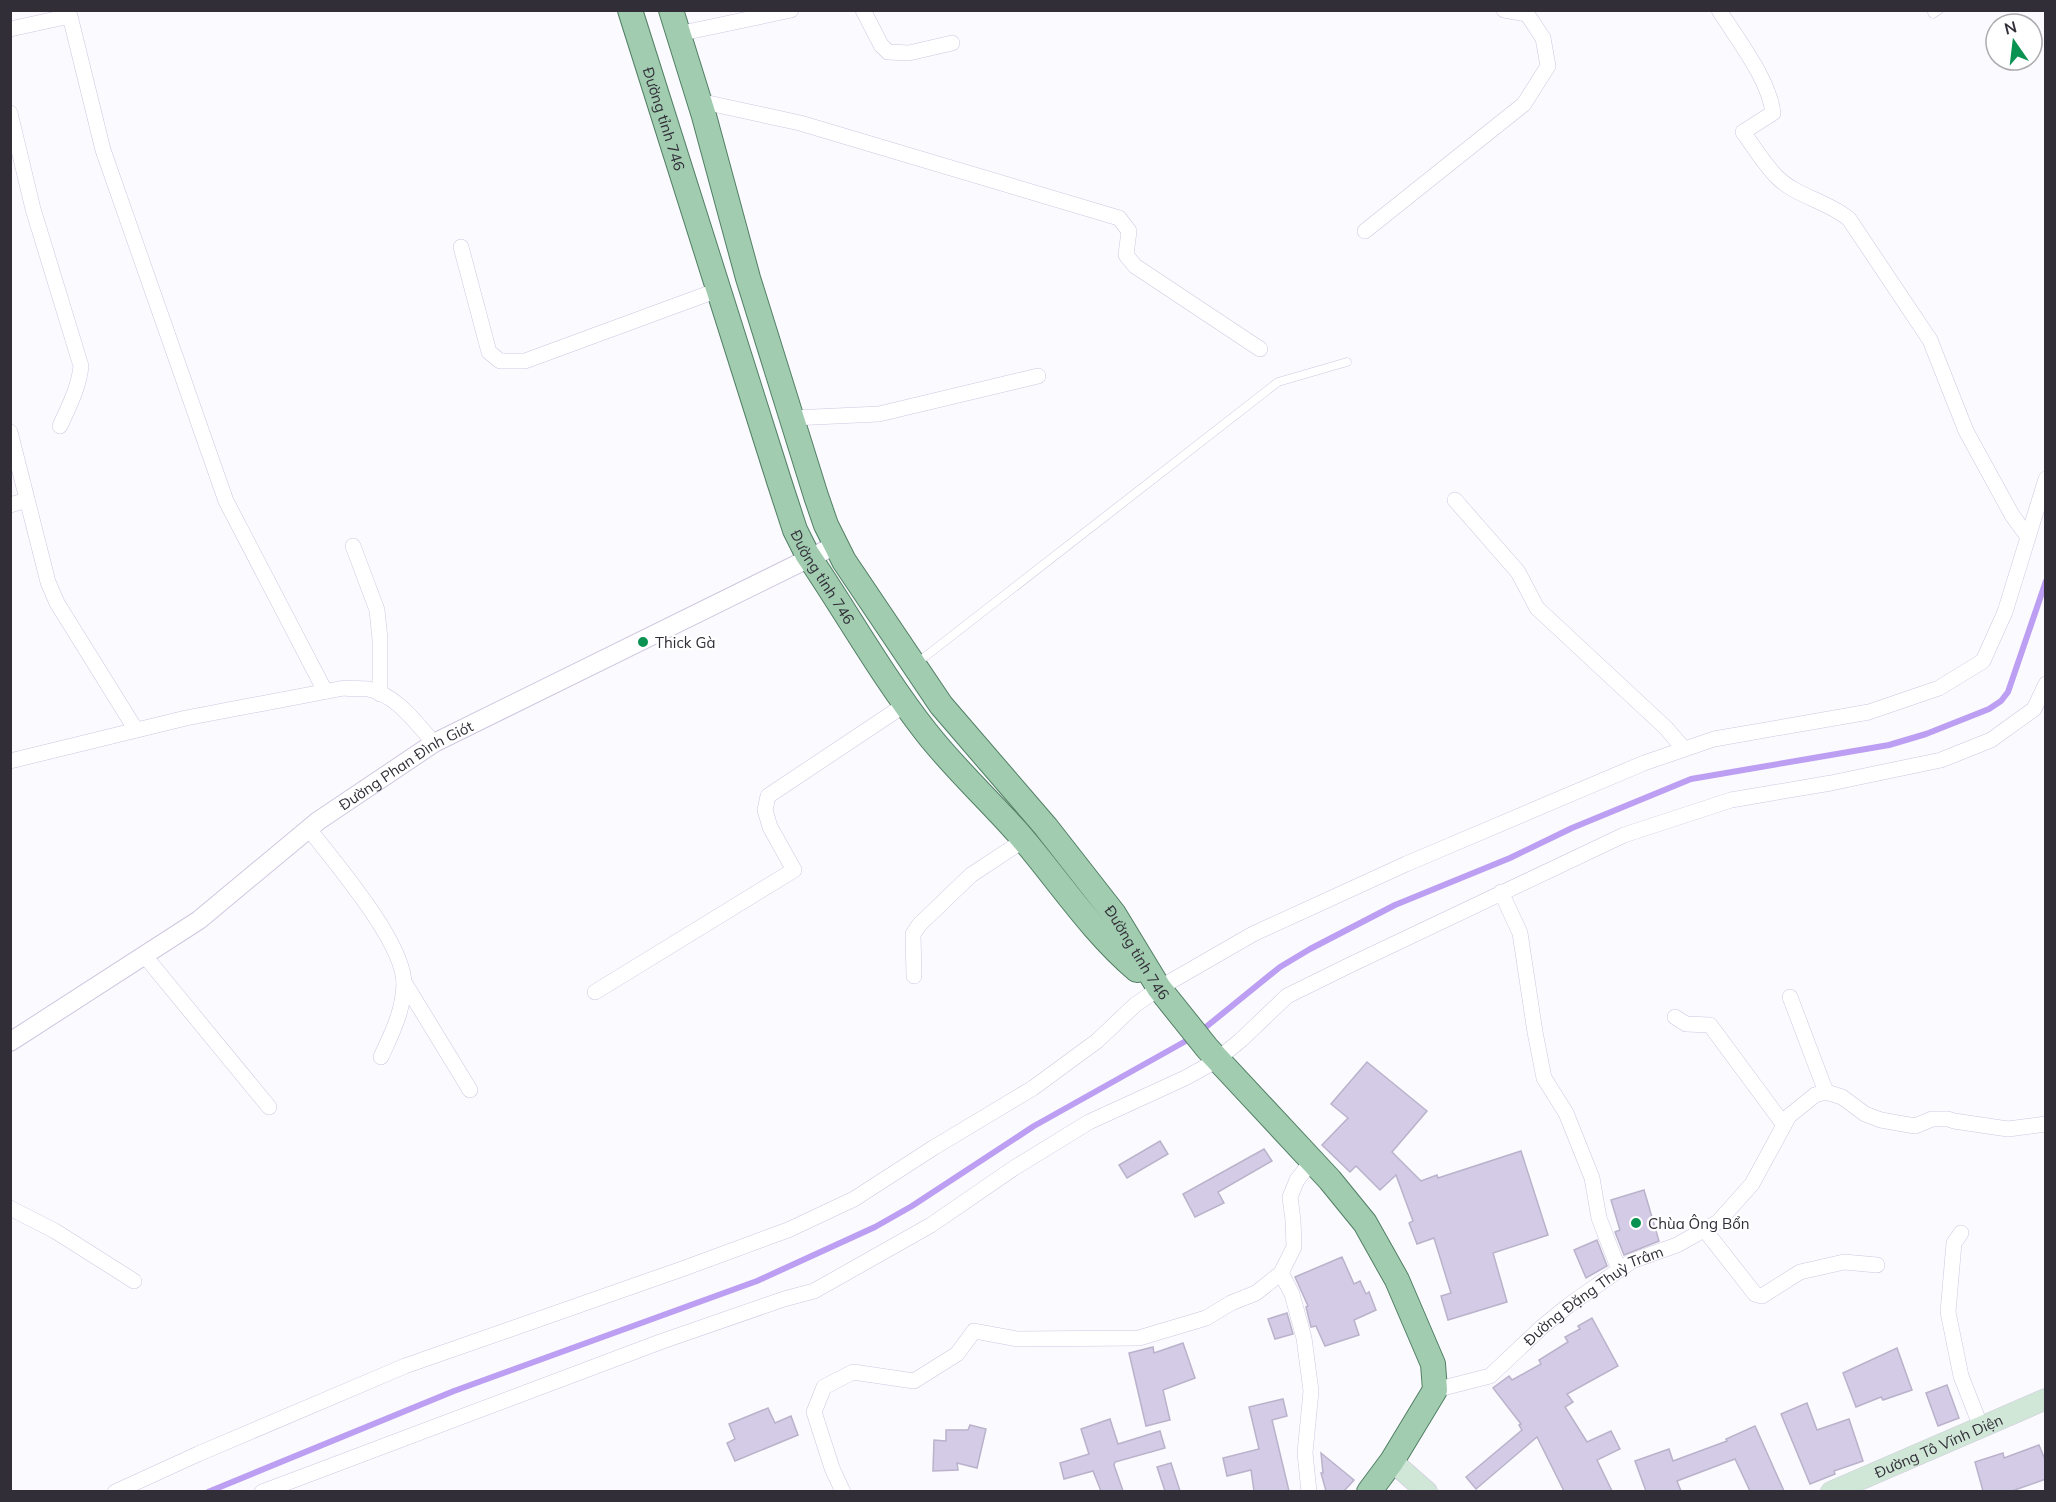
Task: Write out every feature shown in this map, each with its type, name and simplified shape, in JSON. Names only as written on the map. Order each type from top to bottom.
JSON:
[{"type":"main road","name":"Đường tỉnh 746","points":[[630,10],[795,530],[810,558],[926,732],[1023,840],[1096,928],[1134,967],[1159,988]]},
{"type":"main road","name":"Đường tỉnh 746","points":[[671,10],[748,278],[826,525],[844,561],[941,705],[1046,827],[1114,914],[1159,988]]},
{"type":"main road","points":[[1159,988],[1217,1060],[1312,1161],[1365,1223],[1397,1280],[1433,1364],[1435,1390],[1392,1461],[1369,1491]]},
{"type":"main road","name":"Đường Tô Vĩnh Diện","points":[[1831,1491],[2046,1400]]},
{"type":"main road","points":[[1392,1461],[1427,1491]]},
{"type":"street","points":[[678,34],[791,10]]},
{"type":"street","points":[[863,10],[881,45],[888,52],[909,53],[952,43]]},
{"type":"street","points":[[1365,231],[1524,104],[1548,66],[1543,38],[1527,14],[1504,10]]},
{"type":"street","points":[[1719,10],[1761,78],[1772,101],[1773,114],[1743,132],[1777,178],[1815,201],[1836,208],[1849,219],[1930,340],[1966,431],[2012,515],[2028,537]]},
{"type":"street","points":[[10,29],[70,16],[103,150],[226,501],[326,691]]},
{"type":"street","points":[[699,101],[800,123],[1119,218],[1129,231],[1126,255],[1135,266],[1260,349]]},
{"type":"street","points":[[10,113],[33,209],[81,366],[80,377],[60,426]]},
{"type":"street","points":[[461,247],[489,352],[500,361],[525,361],[718,290]]},
{"type":"street","points":[[792,418],[879,414],[1038,376]]},
{"type":"street","points":[[10,432],[48,582],[57,603],[136,730]]},
{"type":"street","points":[[115,1491],[405,1366],[788,1230],[854,1199],[1033,1088],[1097,1041],[1135,1005],[1159,988],[1253,934],[1406,864],[1644,763],[1714,739],[1869,712],[1939,688],[1983,660],[2005,612],[2046,479]]},
{"type":"street","points":[[10,505],[27,500]]},
{"type":"street","points":[[1455,500],[1518,572],[1537,608],[1666,728],[1684,749]]},
{"type":"street","name":"Đường Phan Đình Giót","points":[[10,1042],[199,920],[309,829],[434,743],[836,545]]},
{"type":"street","points":[[353,546],[377,610],[380,639],[380,694]]},
{"type":"street","points":[[262,1491],[660,1342],[814,1291],[931,1225],[1014,1168],[1089,1122],[1185,1078],[1217,1060],[1287,996],[1624,835],[1731,800],[1831,783],[1941,760],[1991,740],[2034,709],[2046,684]]},
{"type":"street","points":[[10,761],[186,718],[344,688],[369,689],[391,699],[434,743]]},
{"type":"street","points":[[595,992],[794,870],[770,827],[765,810],[768,796],[906,704]]},
{"type":"street","points":[[309,829],[379,921],[396,953],[404,982],[470,1090]]},
{"type":"street","points":[[914,976],[913,934],[919,925],[971,875],[1023,840]]},
{"type":"street","points":[[1501,892],[1520,933],[1534,1032],[1544,1078],[1566,1113],[1592,1178],[1599,1218],[1619,1270]]},
{"type":"street","points":[[144,955],[269,1107]]},
{"type":"street","points":[[381,1057],[398,1020],[404,982]]},
{"type":"street","points":[[1790,997],[1826,1092],[1842,1097],[1865,1114],[1881,1120],[1915,1126],[1932,1119],[1948,1119],[2008,1129],[2046,1124]]},
{"type":"street","points":[[1675,1017],[1686,1024],[1710,1025],[1784,1125]]},
{"type":"street","name":"Đường Đặng Thuỳ Trâm","points":[[1435,1390],[1490,1376],[1569,1305],[1632,1261],[1677,1245],[1718,1222],[1752,1184],[1789,1116],[1815,1095],[1826,1092]]},
{"type":"street","points":[[843,1491],[832,1468],[814,1412],[824,1387],[853,1372],[914,1381],[957,1354],[974,1331],[1017,1339],[1139,1338],[1206,1317],[1231,1303],[1256,1293],[1281,1273],[1294,1247],[1290,1197],[1297,1180],[1312,1161]]},
{"type":"street","points":[[10,1208],[55,1231],[134,1281]]},
{"type":"street","points":[[1704,1229],[1755,1294],[1762,1296],[1800,1272],[1844,1262],[1877,1265]]},
{"type":"street","points":[[1961,1233],[1954,1243],[1948,1312],[1961,1376],[1982,1427]]},
{"type":"street","points":[[1281,1273],[1292,1294],[1304,1338],[1311,1391],[1305,1454],[1309,1491]]},
{"type":"lane","points":[[1931,10],[1933,14],[1939,10]]},
{"type":"lane","points":[[914,666],[1278,382],[1347,362]]},
{"type":"building","points":[[1367,1062],[1427,1111],[1392,1152],[1421,1181],[1437,1175],[1438,1178],[1521,1151],[1548,1235],[1493,1253],[1507,1302],[1448,1320],[1441,1296],[1451,1293],[1434,1238],[1417,1244],[1409,1223],[1413,1221],[1396,1175],[1380,1190],[1356,1166],[1350,1172],[1322,1145],[1348,1118],[1331,1104]]},
{"type":"building","points":[[1160,1141],[1168,1154],[1127,1178],[1119,1165]]},
{"type":"building","points":[[1264,1149],[1272,1161],[1218,1192],[1224,1203],[1195,1217],[1183,1194]]},
{"type":"building","name":"Chùa Ông Bổn","points":[[1644,1190],[1659,1241],[1624,1255],[1615,1232],[1620,1230],[1611,1200]]},
{"type":"building","points":[[1597,1240],[1607,1266],[1586,1278],[1574,1250]]},
{"type":"building","points":[[1342,1257],[1354,1284],[1360,1281],[1366,1294],[1369,1292],[1376,1310],[1354,1320],[1359,1335],[1325,1346],[1316,1326],[1311,1327],[1306,1307],[1308,1306],[1295,1277]]},
{"type":"building","points":[[1287,1313],[1293,1334],[1275,1339],[1268,1319]]},
{"type":"building","points":[[1592,1318],[1618,1366],[1567,1394],[1573,1402],[1565,1407],[1587,1442],[1611,1431],[1620,1449],[1597,1460],[1612,1491],[1564,1491],[1537,1437],[1476,1489],[1466,1477],[1522,1430],[1519,1425],[1521,1424],[1493,1388],[1509,1376],[1512,1380],[1541,1364],[1539,1360],[1568,1342],[1565,1337],[1580,1329],[1578,1326]]},
{"type":"building","points":[[1183,1343],[1195,1378],[1163,1390],[1170,1420],[1146,1426],[1129,1353],[1153,1347],[1154,1353]]},
{"type":"building","points":[[1897,1348],[1912,1390],[1883,1400],[1881,1397],[1856,1407],[1843,1373]]},
{"type":"building","points":[[1947,1385],[1959,1418],[1938,1426],[1926,1393]]},
{"type":"building","points":[[1283,1399],[1287,1416],[1272,1420],[1289,1491],[1254,1491],[1251,1470],[1227,1476],[1223,1458],[1259,1449],[1249,1407]]},
{"type":"building","points":[[1807,1403],[1817,1430],[1849,1419],[1863,1461],[1834,1471],[1835,1474],[1810,1484],[1781,1414]]},
{"type":"building","points":[[768,1408],[775,1423],[791,1416],[798,1435],[735,1461],[727,1443],[735,1439],[729,1424]]},
{"type":"building","points":[[1110,1419],[1118,1444],[1160,1431],[1165,1448],[1115,1462],[1123,1491],[1101,1491],[1093,1471],[1064,1479],[1060,1463],[1089,1454],[1081,1429]]},
{"type":"building","points":[[970,1425],[986,1429],[977,1468],[957,1463],[958,1470],[933,1471],[934,1440],[946,1441],[946,1430],[968,1430]]},
{"type":"building","points":[[1755,1426],[1784,1491],[1750,1491],[1735,1459],[1677,1481],[1681,1491],[1646,1491],[1635,1461],[1669,1449],[1673,1461],[1727,1441],[1726,1439]]},
{"type":"building","points":[[2039,1445],[2046,1462],[2046,1479],[2012,1491],[1983,1491],[1975,1462],[2003,1453],[2004,1458]]},
{"type":"building","points":[[1321,1453],[1354,1480],[1344,1491],[1326,1491],[1321,1473],[1323,1473]]},
{"type":"building","points":[[1171,1463],[1180,1491],[1165,1491],[1157,1467]]},
{"type":"waterway","points":[[1201,1031],[1280,967],[1395,905],[1691,779],[1889,745],[1926,734],[1989,709],[2001,701],[2008,692],[2046,581]]},
{"type":"waterway","points":[[208,1492],[454,1391],[757,1281],[875,1227],[912,1206],[1034,1126],[1193,1037]]},
{"type":"place","name":"Thick Gà","points":[[643,642]]},
{"type":"place","name":"Chùa Ông Bổn","points":[[1636,1223]]}]
